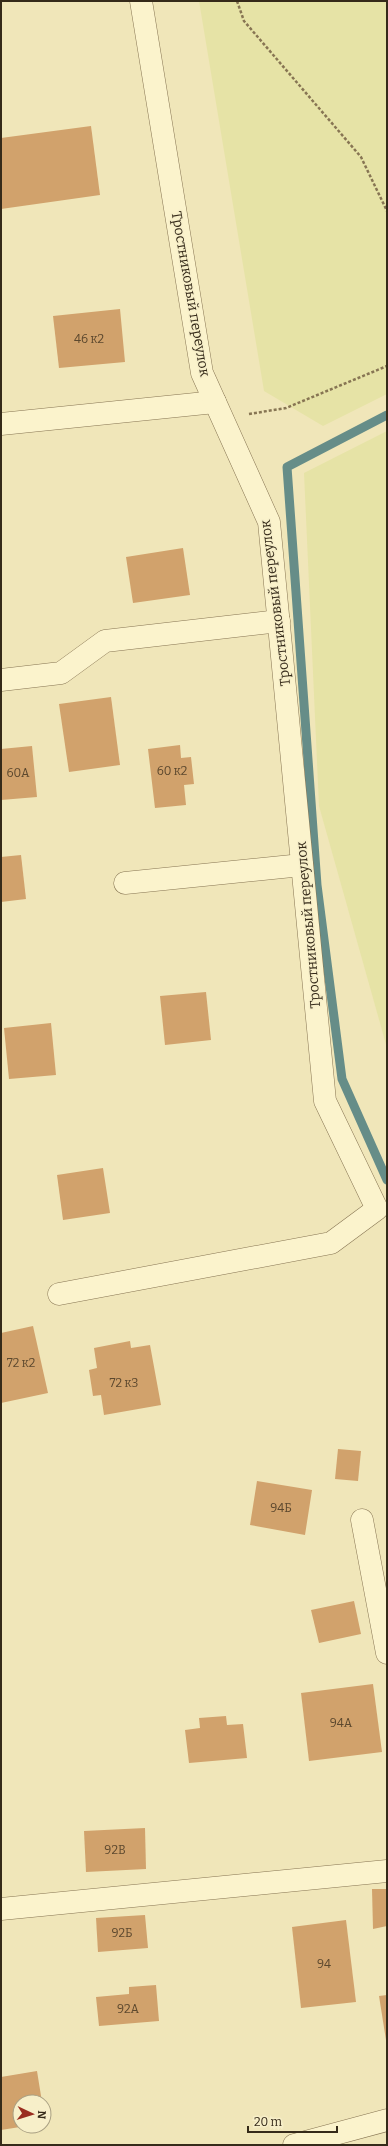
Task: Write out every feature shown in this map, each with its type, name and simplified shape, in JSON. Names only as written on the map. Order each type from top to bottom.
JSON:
[{"type":"street","name":"Тростниковый переулок","points":[[59,1294],[331,1243],[377,1209],[325,1101],[269,522],[202,372],[141,1]]},
{"type":"street","points":[[1,424],[215,402]]},
{"type":"street","points":[[1,680],[61,673],[105,641],[279,622]]},
{"type":"street","points":[[125,883],[302,865]]},
{"type":"street","points":[[362,1520],[387,1653]]},
{"type":"street","points":[[1,1909],[387,1871]]},
{"type":"street","points":[[294,2145],[387,2120]]},
{"type":"path","points":[[237,1],[244,21],[361,158],[387,211]]},
{"type":"path","points":[[215,402],[244,414],[286,408],[387,366]]},
{"type":"shaded area","points":[[199,1],[387,1],[387,394],[323,426],[264,391]]},
{"type":"shaded area","points":[[387,431],[387,1048],[319,806],[304,473]]},
{"type":"building","points":[[91,126],[100,195],[1,209],[1,138]]},
{"type":"building","points":[[120,309],[125,362],[59,368],[53,316]]},
{"type":"building","points":[[183,548],[190,595],[133,603],[126,557]]},
{"type":"building","points":[[111,697],[120,765],[69,772],[59,704]]},
{"type":"building","points":[[180,745],[181,758],[191,757],[194,784],[184,785],[186,805],[155,808],[148,749]]},
{"type":"building","points":[[32,746],[37,797],[1,800],[1,749]]},
{"type":"building","points":[[21,855],[26,899],[1,902],[1,857]]},
{"type":"building","points":[[206,992],[211,1040],[165,1045],[160,996]]},
{"type":"building","points":[[51,1023],[56,1075],[9,1079],[4,1028]]},
{"type":"building","points":[[103,1168],[110,1213],[63,1220],[57,1175]]},
{"type":"building","points":[[33,1326],[48,1393],[1,1403],[1,1333]]},
{"type":"building","points":[[130,1341],[131,1348],[150,1345],[161,1405],[104,1415],[101,1395],[93,1396],[89,1370],[97,1368],[94,1348]]},
{"type":"building","points":[[338,1449],[361,1451],[358,1481],[335,1479]]},
{"type":"building","points":[[257,1481],[312,1490],[305,1535],[250,1525]]},
{"type":"building","points":[[354,1601],[361,1634],[319,1643],[311,1610]]},
{"type":"building","points":[[373,1684],[382,1752],[309,1761],[301,1693]]},
{"type":"building","points":[[226,1716],[227,1725],[243,1724],[247,1758],[189,1763],[185,1730],[200,1728],[199,1718]]},
{"type":"building","points":[[145,1828],[146,1869],[86,1872],[84,1831]]},
{"type":"building","points":[[372,1889],[387,1889],[387,1926],[373,1929]]},
{"type":"building","points":[[145,1915],[148,1948],[98,1952],[96,1918]]},
{"type":"building","points":[[346,1920],[356,2002],[301,2008],[292,1927]]},
{"type":"building","points":[[156,1985],[159,2021],[99,2026],[96,1997],[129,1994],[129,1987]]},
{"type":"building","points":[[387,1995],[387,2040],[386,2040],[379,1996]]},
{"type":"building","points":[[37,2071],[41,2094],[12,2094],[12,2128],[1,2130],[1,2077]]},
{"type":"waterway","points":[[387,415],[287,467],[317,885],[342,1079],[387,1180]]}]
